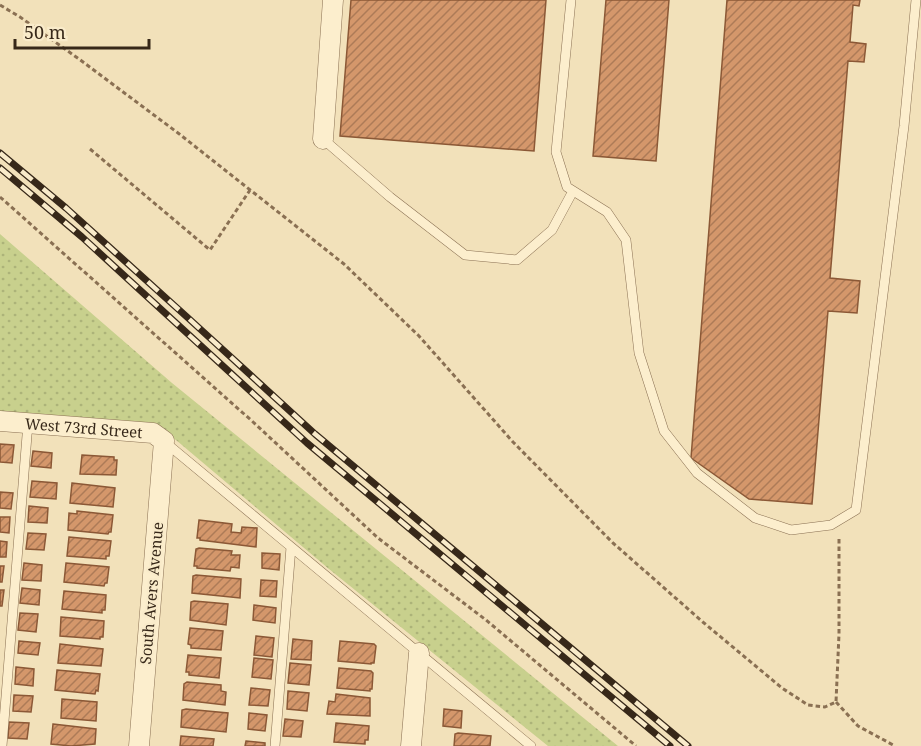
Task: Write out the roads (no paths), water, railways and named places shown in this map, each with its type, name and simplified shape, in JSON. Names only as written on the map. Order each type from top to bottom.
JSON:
[{"type":"street","points":[[322,139],[333,0]]},
{"type":"street","name":"West 73rd Street","points":[[0,421],[153,433],[164,441]]},
{"type":"street","name":"South Avers Avenue","points":[[139,746],[164,441]]},
{"type":"street","points":[[411,746],[419,653]]},
{"type":"lane","points":[[571,0],[556,152],[567,187],[607,212],[626,240],[639,353],[664,431],[697,473],[755,518],[791,530],[831,525],[856,510],[904,126],[916,0]]},
{"type":"lane","points":[[322,139],[390,197],[465,255],[517,260],[552,230],[573,191]]},
{"type":"lane","points":[[2,746],[28,423]]},
{"type":"lane","points":[[164,441],[531,746]]},
{"type":"lane","points":[[275,746],[291,547]]},
{"type":"railway","points":[[0,153],[66,208],[315,434],[688,746]]},
{"type":"railway","points":[[0,168],[82,237],[307,443],[670,746]]}]
